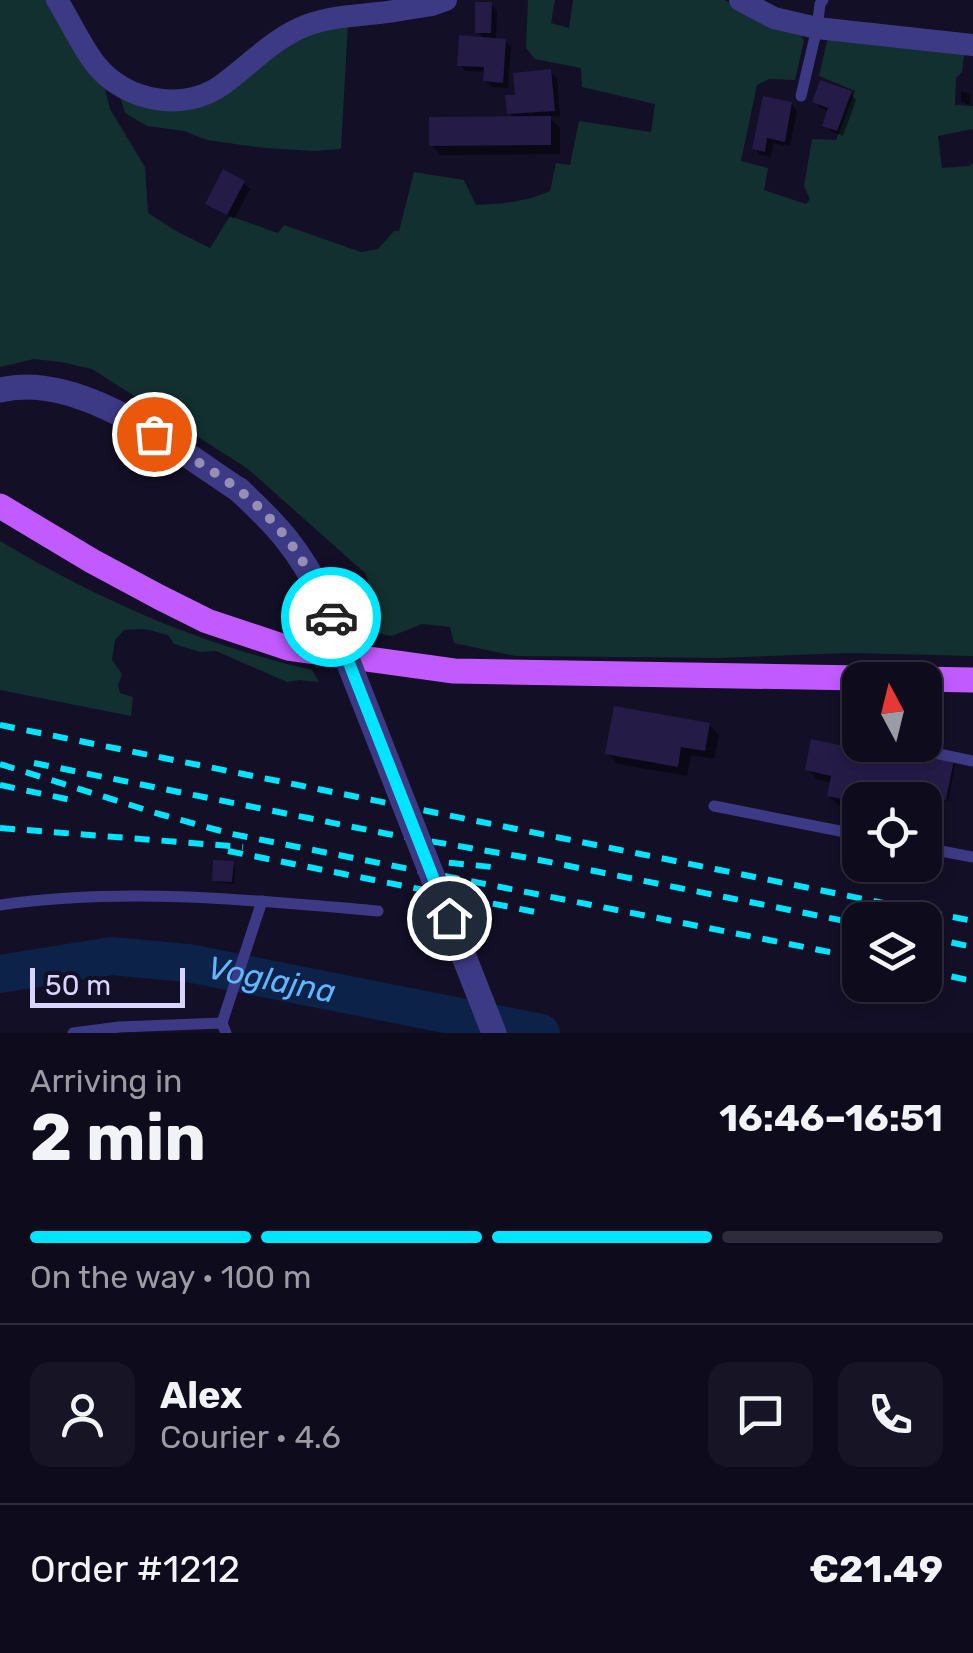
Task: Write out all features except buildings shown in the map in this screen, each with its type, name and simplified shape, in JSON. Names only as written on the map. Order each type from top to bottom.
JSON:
[{"type":"main road","points":[[10,512],[191,613],[288,648],[454,671],[842,678]]},
{"type":"main road","points":[[942,679],[973,680]]},
{"type":"street","points":[[57,0],[96,65],[116,83],[152,100],[178,101],[201,98],[222,86],[264,50],[297,29],[335,18],[439,2]]},
{"type":"street","points":[[740,0],[774,18],[817,28],[973,45]]},
{"type":"street","points":[[0,390],[41,386],[110,410],[239,490],[282,530],[324,600],[494,1033]]},
{"type":"street","points":[[0,408],[20,395],[50,389]]},
{"type":"street","points":[[0,496],[10,512]]},
{"type":"lane","points":[[802,96],[823,0]]},
{"type":"lane","points":[[942,754],[973,760]]},
{"type":"lane","points":[[714,806],[842,831]]},
{"type":"lane","points":[[942,851],[973,856]]},
{"type":"lane","points":[[0,906],[106,896],[262,901],[378,911]]},
{"type":"lane","points":[[73,1033],[119,1027],[224,1028],[229,998],[262,901]]},
{"type":"green space","points":[[0,0],[49,0],[104,85],[110,109],[145,167],[148,213],[210,248],[230,216],[278,233],[284,225],[361,252],[378,249],[394,231],[399,231],[414,172],[464,180],[476,205],[513,202],[550,191],[556,163],[570,165],[579,121],[651,132],[655,104],[582,87],[581,68],[535,59],[526,48],[528,0],[555,0],[551,23],[569,28],[573,0],[724,0],[771,22],[798,28],[804,41],[795,80],[769,79],[757,85],[741,161],[768,168],[764,190],[806,204],[810,199],[804,186],[812,139],[836,140],[855,91],[819,76],[828,37],[965,49],[962,72],[956,78],[955,105],[973,106],[973,129],[938,136],[942,168],[973,163],[973,656],[515,656],[454,643],[450,627],[422,624],[392,636],[365,631],[370,594],[366,574],[248,469],[92,369],[34,359],[0,367]]},
{"type":"green space","points":[[348,24],[341,149],[264,148],[207,140],[184,131],[147,126],[125,113],[120,97],[210,104],[310,30]]},
{"type":"green space","points":[[0,541],[112,601],[230,647],[312,670],[319,682],[287,682],[216,651],[200,652],[174,644],[168,635],[145,629],[124,630],[115,640],[112,660],[122,674],[120,693],[133,697],[131,716],[0,690]]},
{"type":"waterway","name":"Voglajna","points":[[0,974],[112,956],[188,963],[541,1033]]},
{"type":"railway","points":[[0,725],[973,921]]},
{"type":"railway","points":[[34,763],[842,920]]},
{"type":"railway","points":[[0,764],[232,834],[842,954]]},
{"type":"railway","points":[[0,785],[76,801]]},
{"type":"railway","points":[[0,828],[243,847]]},
{"type":"railway","points":[[228,851],[540,913]]},
{"type":"railway","points":[[422,860],[502,868]]},
{"type":"railway","points":[[942,941],[973,947]]},
{"type":"railway","points":[[942,975],[973,981]]},
{"type":"way so far","points":[[154,434],[239,490],[282,530],[311,574],[331,617]]},
{"type":"route","points":[[331,617],[449,918]]}]
